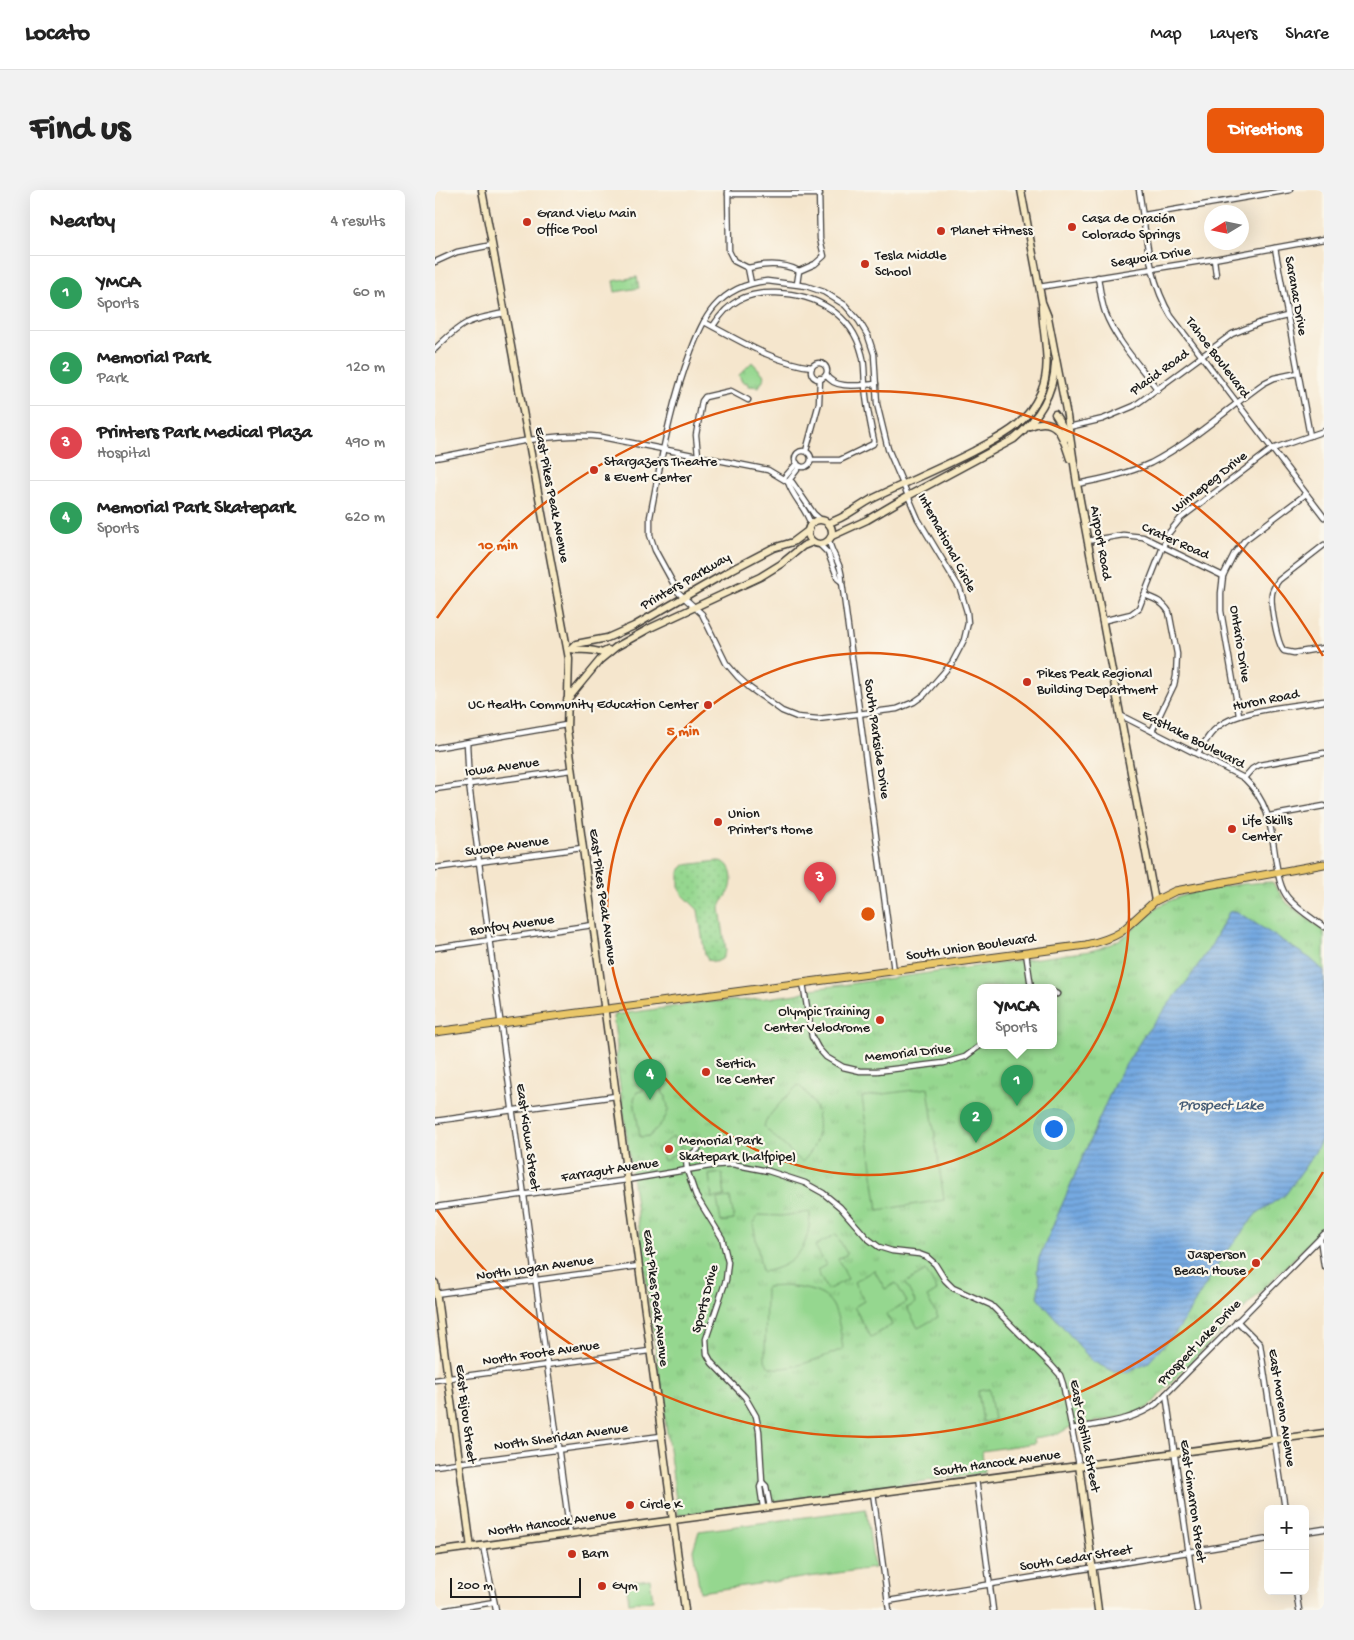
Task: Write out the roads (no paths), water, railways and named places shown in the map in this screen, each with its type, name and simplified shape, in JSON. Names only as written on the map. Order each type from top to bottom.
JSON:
[{"type":"main road","name":"East Pikes Peak Avenue","points":[[482,190],[528,441],[570,649],[567,725],[572,770],[685,1610]]},
{"type":"main road","name":"Airport Road","points":[[1021,190],[1042,302],[1048,316],[1087,541],[1155,901]]},
{"type":"main road","points":[[1042,302],[1042,318],[1048,352],[1047,364],[1041,391],[1036,402],[1023,419],[1003,436],[859,506],[841,520],[815,522],[810,528],[809,535],[816,543],[830,539],[1004,445],[1029,426],[1043,406],[1052,383],[1055,354]]},
{"type":"main road","points":[[1036,402],[1068,425]]},
{"type":"main road","points":[[1055,414],[1063,427],[1068,454]]},
{"type":"main road","points":[[1029,426],[1041,422],[1053,425],[1062,435],[1075,471]]},
{"type":"main road","name":"South Parkside Drive","points":[[825,522],[833,532],[830,539]]},
{"type":"main road","name":"Printers Parkway","points":[[810,528],[793,542],[773,548],[633,626],[607,638],[575,644],[570,649],[577,651],[590,649],[602,653],[616,647],[650,628],[760,577],[781,564],[803,546],[816,543]]},
{"type":"main road","name":"Printers Parkway","points":[[567,701],[601,660],[616,647]]},
{"type":"main road","name":"South Union Boulevard","points":[[435,1032],[895,972],[1103,941],[1121,932],[1155,901],[1183,889],[1324,864]]},
{"type":"main road","name":"East Bijou Street","points":[[435,1283],[471,1548]]},
{"type":"main road","name":"South Hancock Avenue","points":[[673,1521],[1324,1433]]},
{"type":"main road","name":"East Costilla Street","points":[[1079,1466],[1098,1610]]},
{"type":"main road","name":"North Hancock Avenue","points":[[435,1552],[673,1521]]},
{"type":"street","name":"Tahoe Boulevard","points":[[1139,190],[1153,269],[1162,302],[1324,517]]},
{"type":"street","points":[[1143,215],[1290,190]]},
{"type":"street","points":[[728,192],[819,192],[820,239],[823,256],[815,264],[799,271],[786,265],[748,268],[734,261],[729,251],[728,192]]},
{"type":"street","name":"Sequoia Drive","points":[[1039,287],[1214,260],[1324,239]]},
{"type":"street","points":[[435,262],[457,252],[492,244]]},
{"type":"street","name":"Saranac Drive","points":[[1275,248],[1310,436]]},
{"type":"street","points":[[1214,260],[1216,275]]},
{"type":"street","points":[[748,268],[751,283]]},
{"type":"street","points":[[797,284],[799,271]]},
{"type":"street","points":[[1098,277],[1105,310],[1110,322],[1117,335],[1158,390]]},
{"type":"street","name":"International Circle","points":[[772,280],[797,284],[827,293],[845,305],[857,316],[868,336],[873,348],[879,416],[884,436],[903,486],[927,536],[963,595],[967,612],[967,629],[956,656],[924,695],[903,707],[813,719],[797,718],[782,711],[750,688],[732,670],[720,653],[702,614],[683,598],[655,550],[649,528],[663,449],[676,394],[704,322],[715,305],[739,287],[772,280]]},
{"type":"street","points":[[713,326],[723,312],[732,304],[754,294],[783,293],[817,301],[838,313],[852,329],[862,354],[867,406],[874,441],[873,444],[840,460],[811,460]]},
{"type":"street","points":[[435,349],[452,331],[462,324],[479,317],[505,313]]},
{"type":"street","name":"Placid Road","points":[[1068,425],[1093,422],[1119,414],[1158,390],[1232,334],[1262,322],[1287,316]]},
{"type":"street","points":[[704,322],[775,356],[812,368]]},
{"type":"street","points":[[812,368],[817,363],[822,363],[827,368],[826,375],[829,379],[839,384],[876,384]]},
{"type":"street","points":[[812,368],[813,375],[820,378],[826,375]]},
{"type":"street","points":[[1077,484],[1122,474],[1150,463],[1179,446],[1264,383],[1273,378],[1298,373]]},
{"type":"street","points":[[806,451],[819,403],[820,378]]},
{"type":"street","points":[[698,455],[697,435],[702,401],[705,397],[731,391],[748,400]]},
{"type":"street","name":"Winnepeg Drive","points":[[1102,621],[1131,614],[1139,608],[1168,534],[1181,518],[1273,449],[1324,431]]},
{"type":"street","name":"South Parkside Drive","points":[[435,458],[558,436],[587,436],[698,455],[759,467],[773,472],[792,482],[814,514],[825,522]]},
{"type":"street","points":[[806,451],[810,454],[811,460],[809,465],[799,465],[786,480],[794,496],[809,516],[810,528]]},
{"type":"street","points":[[799,465],[795,458],[798,453],[806,451]]},
{"type":"street","name":"Ontario Drive","points":[[1239,715],[1221,612],[1223,576],[1234,554],[1245,540],[1306,494]]},
{"type":"street","name":"Crater Road","points":[[1087,541],[1123,535],[1143,537],[1223,576]]},
{"type":"street","name":"South Parkside Drive","points":[[830,539],[832,552],[839,562],[842,571],[895,972]]},
{"type":"street","points":[[816,543],[828,553],[838,579],[842,582]]},
{"type":"street","points":[[1324,545],[1279,580],[1272,592],[1271,599],[1279,644],[1284,651],[1295,653],[1324,648]]},
{"type":"street","points":[[1144,595],[1158,600],[1169,612],[1177,665],[1174,686],[1153,731]]},
{"type":"street","points":[[702,614],[706,603]]},
{"type":"street","name":"Huron Road","points":[[1198,754],[1208,737],[1217,727],[1239,715],[1324,701]]},
{"type":"street","name":"Eastlake Boulevard","points":[[1120,715],[1244,778],[1259,796],[1269,816],[1277,872]]},
{"type":"street","points":[[435,748],[567,725]]},
{"type":"street","name":"East Kiowa Street","points":[[467,743],[469,784],[489,941],[570,1534]]},
{"type":"street","points":[[1244,778],[1252,769],[1259,765],[1324,754]]},
{"type":"street","name":"Iowa Avenue","points":[[435,789],[572,770]]},
{"type":"street","points":[[1269,816],[1324,806]]},
{"type":"street","name":"Swope Avenue","points":[[435,868],[582,848]]},
{"type":"street","points":[[1277,872],[1287,898],[1324,927]]},
{"type":"street","name":"Bonfoy Avenue","points":[[435,948],[593,925]]},
{"type":"street","points":[[1026,953],[1031,984]]},
{"type":"street","name":"Memorial Drive","points":[[803,983],[812,1038],[826,1057],[843,1067],[860,1071],[877,1071],[944,1063],[965,1057],[977,1048]]},
{"type":"street","points":[[435,1121],[616,1096]]},
{"type":"street","points":[[687,1170],[686,1162],[688,1156],[698,1149]]},
{"type":"street","name":"Farragut Avenue","points":[[435,1207],[732,1164],[768,1171],[805,1183],[823,1193],[841,1207],[875,1245],[892,1251],[923,1255],[935,1264],[945,1280],[953,1288],[963,1294],[982,1300]]},
{"type":"street","name":"Sports Drive","points":[[687,1170],[696,1196],[722,1238],[727,1255],[726,1280],[706,1339],[707,1354],[712,1363],[745,1397],[756,1416],[759,1426],[762,1482],[760,1487],[766,1507]]},
{"type":"street","name":"Prospect Lake Drive","points":[[1072,1430],[1137,1416],[1156,1404],[1324,1234]]},
{"type":"street","points":[[1320,1238],[1324,1266]]},
{"type":"street","name":"North Logan Avenue","points":[[436,1293],[639,1266]]},
{"type":"street","name":"East Costilla Street","points":[[982,1300],[996,1309],[1056,1370],[1063,1384],[1079,1466]]},
{"type":"street","name":"East Moreno Avenue","points":[[1237,1321],[1260,1344],[1284,1505]]},
{"type":"street","name":"North Foote Avenue","points":[[435,1380],[649,1351]]},
{"type":"street","name":"East Cimarron Street","points":[[1166,1394],[1197,1610]]},
{"type":"street","name":"North Sheridan Avenue","points":[[435,1466],[661,1436]]},
{"type":"street","points":[[976,1479],[993,1610]]},
{"type":"street","points":[[873,1493],[889,1610]]},
{"type":"street","points":[[1309,1531],[1324,1529]]},
{"type":"street","name":"South Cedar Street","points":[[888,1601],[1264,1540]]},
{"type":"street","points":[[483,1546],[496,1610]]},
{"type":"street","points":[[1297,1595],[1299,1610]]},
{"type":"street","points":[[446,1610],[494,1602]]},
{"type":"water","name":"Prospect Lake","points":[[1236,911],[1311,959],[1324,971],[1324,1135],[1315,1152],[1286,1194],[1256,1214],[1220,1261],[1180,1327],[1148,1363],[1129,1372],[1114,1372],[1092,1361],[1039,1299],[1040,1282],[1037,1271],[1039,1258],[1115,1082],[1145,1034],[1188,980],[1211,946],[1229,912]]},
{"type":"place","name":"Grand View Main Office Pool","points":[[527,222]]},
{"type":"place","name":"Casa de Oración Colorado Springs","points":[[1072,227]]},
{"type":"place","name":"Planet Fitness","points":[[941,231]]},
{"type":"place","name":"Tesla Middle School","points":[[865,264]]},
{"type":"place","name":"Stargazers Theatre & Event Center","points":[[594,470]]},
{"type":"place","name":"Pikes Peak Regional Building Department","points":[[1027,682]]},
{"type":"place","name":"UC Health Community Education Center","points":[[708,705]]},
{"type":"place","name":"Union Printer's Home","points":[[718,822]]},
{"type":"place","name":"Life Skills Center","points":[[1232,829]]},
{"type":"place","name":"Printers Park Medical Plaza","points":[[820,903]]},
{"type":"place","name":"Olympic Training Center Velodrome","points":[[880,1020]]},
{"type":"place","name":"Sertich Ice Center","points":[[706,1072]]},
{"type":"place","name":"Memorial Park Skatepark","points":[[650,1100]]},
{"type":"place","name":"YMCA","points":[[1017,1106]]},
{"type":"place","name":"Memorial Park","points":[[976,1143]]},
{"type":"place","name":"Memorial Park Skatepark (halfpipe)","points":[[669,1149]]},
{"type":"place","name":"Jasperson Beach House","points":[[1256,1263]]},
{"type":"place","name":"Circle K","points":[[630,1505]]},
{"type":"place","name":"Barn","points":[[572,1554]]},
{"type":"place","name":"Gym","points":[[602,1586]]}]
